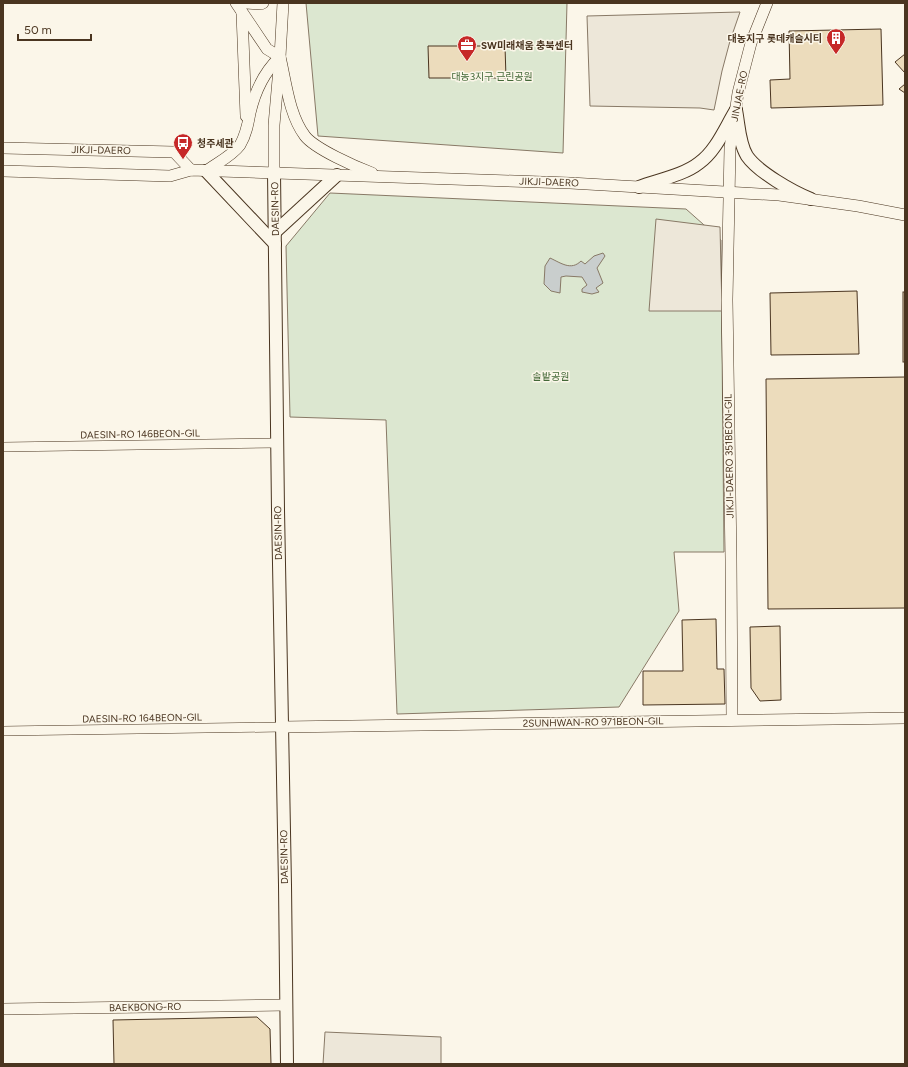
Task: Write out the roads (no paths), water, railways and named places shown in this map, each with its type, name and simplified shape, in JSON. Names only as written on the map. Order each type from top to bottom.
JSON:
[{"type":"main road","points":[[639,187],[680,173],[698,164],[713,148],[736,110]]},
{"type":"main road","points":[[736,110],[741,138],[747,156],[754,164],[775,179],[800,195],[811,199]]},
{"type":"main road","points":[[206,171],[275,238],[338,175]]},
{"type":"main road","name":"DAESIN-RO","points":[[274,173],[286,1064]]},
{"type":"street","points":[[242,6],[263,3]]},
{"type":"street","name":"DAESIN-RO","points":[[274,173],[274,125],[283,3]]},
{"type":"street","name":"JINJAE-RO","points":[[728,192],[730,148],[738,93],[751,43],[767,3]]},
{"type":"street","points":[[242,6],[267,49],[280,57],[294,115],[305,137],[314,144],[339,158],[380,176]]},
{"type":"street","points":[[242,6],[246,130]]},
{"type":"street","points":[[206,171],[241,144],[256,92],[273,64],[280,57]]},
{"type":"street","name":"JIKJI-DAERO","points":[[3,148],[174,152],[191,170]]},
{"type":"street","name":"JIKJI-DAERO","points":[[3,171],[170,176],[191,170],[570,183],[778,195],[858,206],[905,215]]},
{"type":"street","name":"JIKJI-DAERO 351BEON-GIL","points":[[728,192],[727,300],[732,720]]},
{"type":"street","name":"DAESIN-RO 146BEON-GIL","points":[[3,447],[277,443]]},
{"type":"street","name":"2SUNHWAN-RO 971BEON-GIL","points":[[282,727],[905,718]]},
{"type":"street","name":"DAESIN-RO 164BEON-GIL","points":[[3,730],[282,727]]},
{"type":"street","name":"BAEKBONG-RO","points":[[3,1009],[286,1005]]},
{"type":"place","name":"대농지구 롯데캐슬시티","points":[[836,55]]},
{"type":"place","name":"SW미래채움 충북센터","points":[[467,62]]},
{"type":"place","name":"청주세관","points":[[183,160]]},
{"type":"park label","name":"대농3지구 근린공원","points":[[492,76]]},
{"type":"park label","name":"솔밭공원","points":[[551,376]]}]
